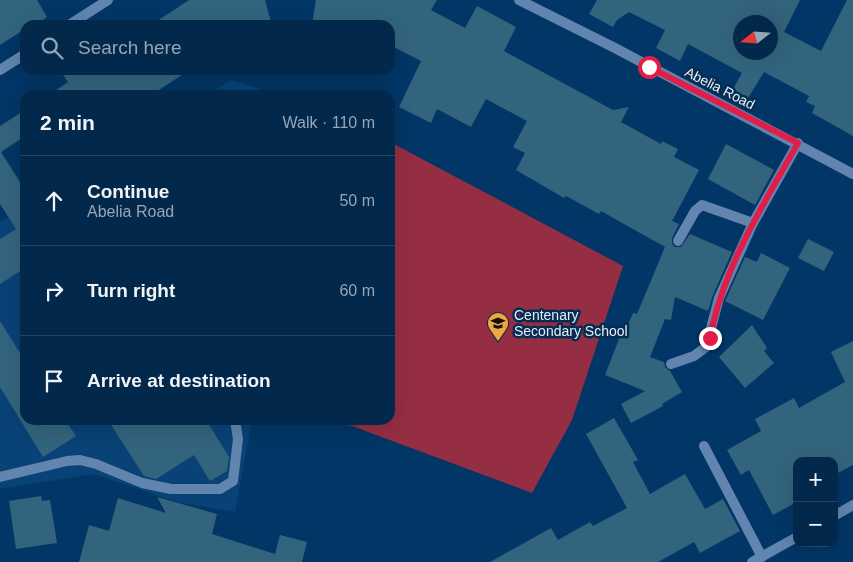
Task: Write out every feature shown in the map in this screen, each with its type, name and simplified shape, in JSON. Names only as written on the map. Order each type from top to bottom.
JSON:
[{"type":"street","points":[[77,20],[108,0]]},
{"type":"street","name":"Abelia Road","points":[[520,0],[798,143],[853,174]]},
{"type":"street","points":[[0,70],[20,57]]},
{"type":"street","points":[[671,364],[694,356],[706,347],[719,298],[753,224],[798,143]]},
{"type":"street","points":[[678,241],[695,211],[702,205],[753,224]]},
{"type":"street","points":[[0,477],[68,461],[80,460],[96,464],[142,484],[171,489],[220,489],[233,481],[238,439],[237,425]]},
{"type":"street","points":[[704,446],[762,556]]},
{"type":"street","points":[[838,514],[853,505]]},
{"type":"street","points":[[752,562],[793,539]]},
{"type":"shaded area","points":[[232,80],[262,90],[215,90]]},
{"type":"shaded area","name":"Centenary Secondary School","points":[[395,145],[623,266],[572,420],[532,493],[349,425],[395,425]]},
{"type":"shaded area","points":[[20,210],[20,425],[251,425],[235,512],[177,502],[94,474],[0,489],[0,222]]},
{"type":"building","points":[[0,0],[37,0],[47,17],[42,20],[20,20],[20,32],[0,45]]},
{"type":"building","points":[[189,0],[265,0],[270,20],[159,20]]},
{"type":"building","points":[[316,0],[437,0],[431,10],[465,28],[477,6],[516,27],[504,51],[613,110],[629,107],[621,122],[661,144],[662,141],[678,149],[674,157],[699,170],[672,221],[679,224],[672,238],[672,244],[675,247],[681,247],[690,234],[732,252],[708,311],[675,297],[671,320],[665,319],[650,357],[664,362],[665,367],[670,371],[682,392],[662,404],[663,406],[631,423],[621,404],[645,391],[605,375],[624,326],[627,327],[633,313],[637,314],[665,247],[601,211],[599,214],[566,196],[564,198],[516,170],[525,153],[513,147],[527,121],[486,99],[471,127],[437,109],[431,123],[399,107],[421,61],[395,48],[395,20],[313,20]]},
{"type":"building","points":[[597,0],[800,0],[784,32],[821,51],[847,0],[853,0],[853,136],[812,113],[815,106],[806,102],[809,96],[764,72],[748,98],[733,89],[742,73],[688,44],[680,61],[656,48],[665,30],[629,12],[617,20],[613,27],[589,14]]},
{"type":"building","points":[[63,75],[182,75],[159,90],[56,90],[68,82]]},
{"type":"building","points":[[20,113],[20,139],[1,152],[20,182],[20,271],[0,284],[0,239],[16,229],[0,204],[0,126]]},
{"type":"building","points":[[726,144],[774,170],[755,205],[708,179]]},
{"type":"building","points":[[808,239],[834,252],[824,271],[798,258]]},
{"type":"building","points":[[761,253],[790,268],[763,320],[725,301],[745,257],[757,262]]},
{"type":"building","points":[[0,321],[20,353],[20,420],[0,387]]},
{"type":"building","points":[[752,325],[767,348],[764,351],[774,363],[745,388],[719,357]]},
{"type":"building","points":[[853,341],[853,465],[838,473],[838,457],[793,457],[793,504],[773,515],[749,470],[741,475],[727,450],[761,431],[755,419],[794,398],[799,408],[845,382],[831,352]]},
{"type":"building","points":[[614,418],[638,460],[633,462],[650,494],[685,474],[705,509],[723,499],[740,531],[700,553],[694,542],[658,562],[490,562],[551,528],[558,540],[590,522],[593,526],[627,508],[586,434]]},
{"type":"building","points":[[23,425],[68,425],[76,436],[43,457]]},
{"type":"building","points":[[111,425],[209,425],[229,457],[227,471],[210,481],[194,455],[156,479],[144,476]]},
{"type":"building","points":[[41,496],[42,501],[50,500],[57,543],[16,549],[9,501]]},
{"type":"building","points":[[157,497],[217,514],[212,534],[275,554],[280,535],[307,542],[302,562],[79,562],[89,525],[109,531],[118,498],[166,513]]},
{"type":"place","name":"Centenary Secondary School","points":[[498,342]]},
{"type":"route","points":[[649,67],[798,143],[753,224],[719,298],[710,338]]}]
